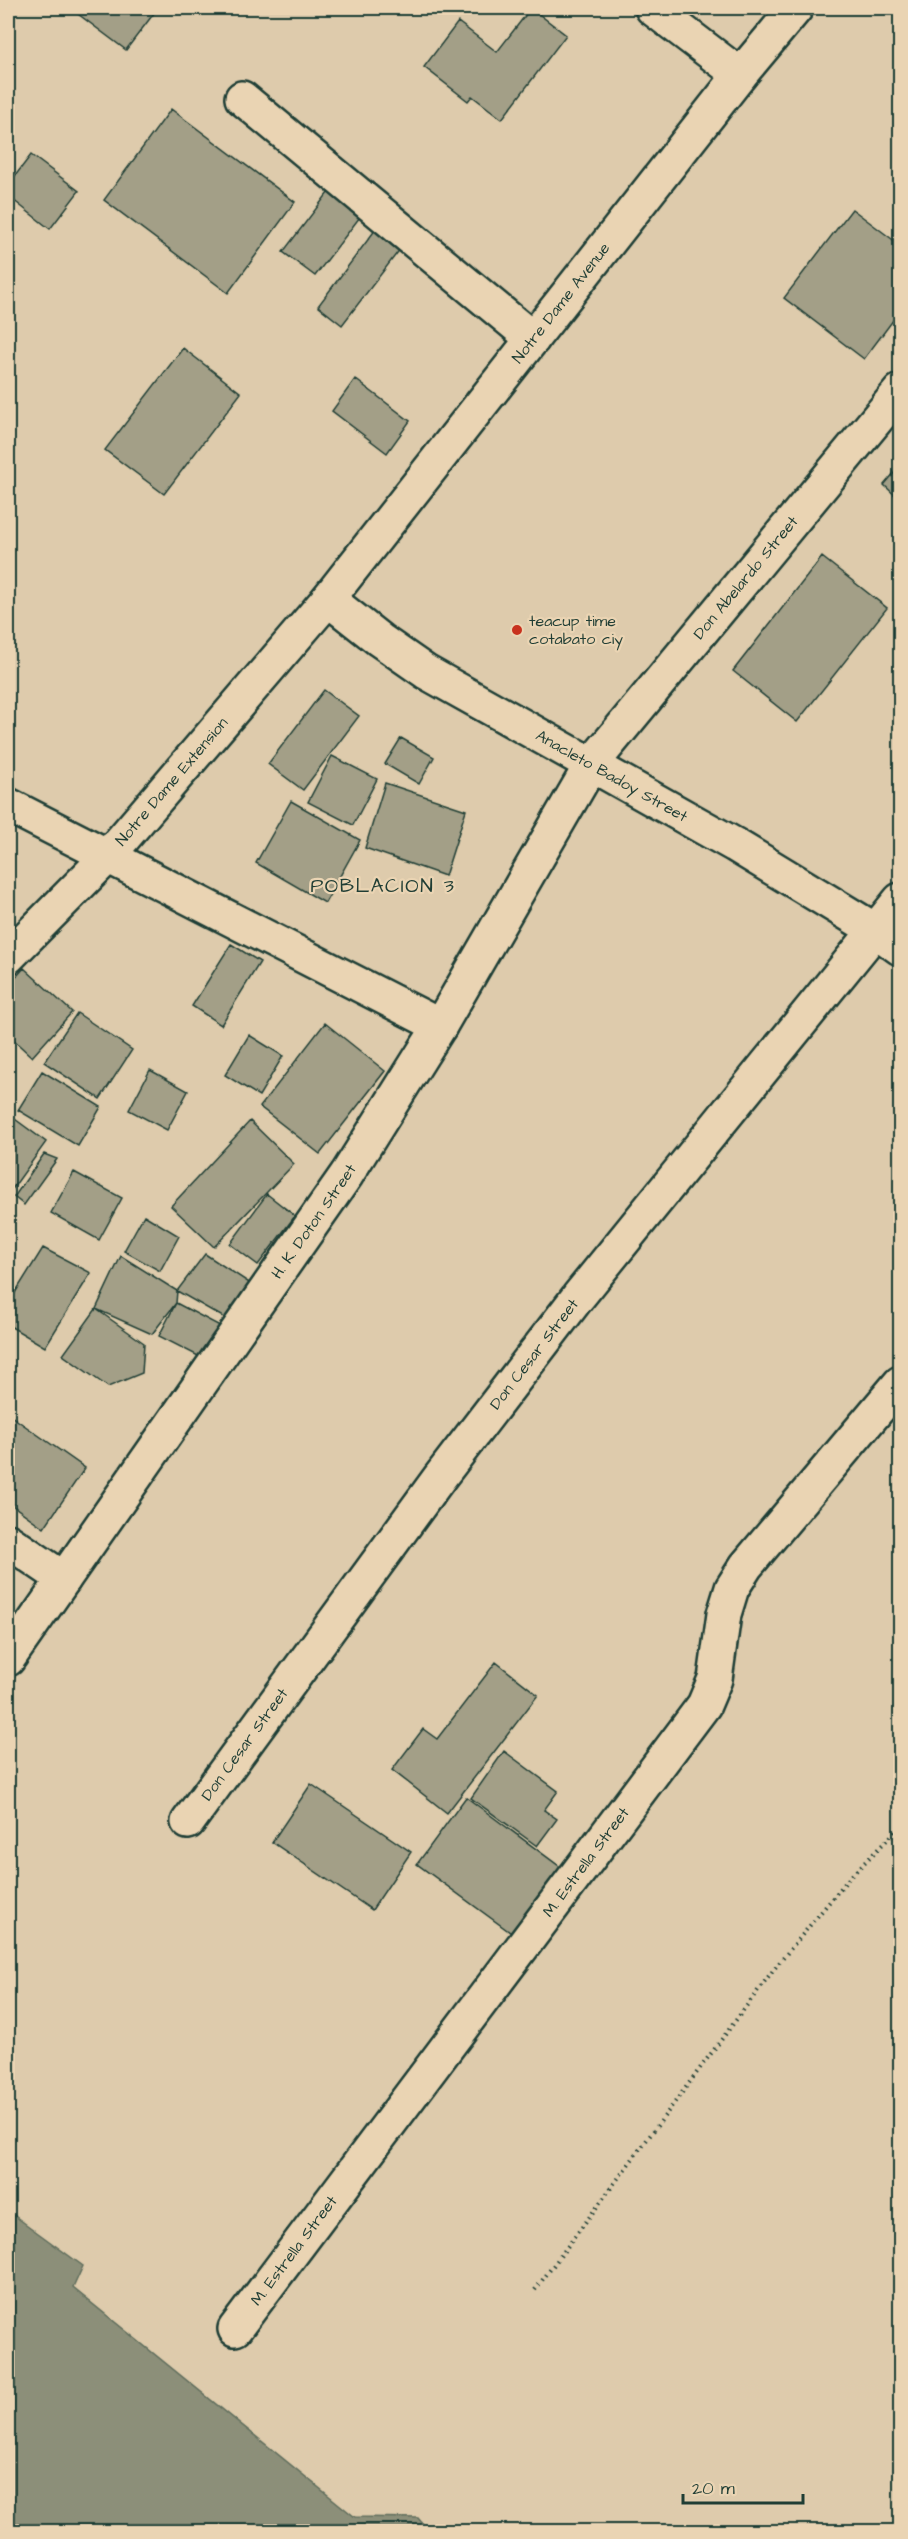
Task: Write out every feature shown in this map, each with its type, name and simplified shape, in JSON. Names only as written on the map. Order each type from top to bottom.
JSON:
[{"type":"street","points":[[652,8],[740,75]]},
{"type":"street","name":"Notre Dame Avenue","points":[[328,599],[740,75],[796,8]]},
{"type":"street","points":[[242,98],[533,339]]},
{"type":"street","name":"Don Abelardo Street","points":[[591,765],[900,391]]},
{"type":"street","name":"Anacleto Badoy Street","points":[[328,599],[380,640],[426,672],[735,845],[888,939]]},
{"type":"street","name":"Notre Dame Extension","points":[[8,957],[108,856],[328,599]]},
{"type":"street","name":"H. K. Doton Street","points":[[8,1659],[347,1174],[440,1026],[591,765]]},
{"type":"street","points":[[8,805],[440,1026]]},
{"type":"street","name":"Don Cesar Street","points":[[188,1822],[454,1458],[578,1297],[888,939],[900,900]]},
{"type":"street","name":"M. Estrella Street","points":[[235,2329],[704,1705],[715,1679],[724,1614],[732,1588],[746,1566],[900,1383]]},
{"type":"street","points":[[8,1540],[64,1579]]},
{"type":"path","points":[[535,2290],[774,1969],[850,1876],[900,1827]]},
{"type":"shaded area","points":[[8,2211],[83,2266],[73,2288],[355,2517],[418,2518],[429,2531],[8,2531]]},
{"type":"building","points":[[70,8],[158,8],[126,50]]},
{"type":"building","points":[[531,8],[566,35],[502,119],[472,96],[468,101],[424,67],[458,22],[497,52]]},
{"type":"building","points":[[171,109],[295,202],[228,293],[104,200]]},
{"type":"building","points":[[31,155],[79,191],[50,229],[8,196],[8,185]]},
{"type":"building","points":[[331,189],[363,213],[315,276],[283,252]]},
{"type":"building","points":[[852,209],[900,245],[900,311],[864,359],[784,298]]},
{"type":"building","points":[[376,229],[401,248],[342,325],[318,306]]},
{"type":"building","points":[[183,348],[241,393],[164,494],[105,450]]},
{"type":"building","points":[[355,379],[410,421],[387,453],[332,411]]},
{"type":"building","points":[[900,466],[900,500],[884,485]]},
{"type":"building","points":[[822,557],[887,608],[797,722],[733,671]]},
{"type":"building","points":[[324,690],[359,716],[303,790],[268,764]]},
{"type":"building","points":[[401,738],[434,757],[419,784],[385,764]]},
{"type":"building","points":[[332,756],[377,779],[353,825],[308,802]]},
{"type":"building","points":[[385,783],[466,810],[445,876],[365,848]]},
{"type":"building","points":[[291,801],[360,840],[325,903],[256,863]]},
{"type":"building","points":[[231,944],[260,962],[221,1025],[192,1006]]},
{"type":"building","points":[[24,968],[72,1012],[32,1057],[8,1035],[8,986]]},
{"type":"building","points":[[77,1013],[132,1050],[100,1099],[44,1062]]},
{"type":"building","points":[[325,1023],[385,1071],[320,1154],[260,1107]]},
{"type":"building","points":[[249,1035],[283,1056],[259,1096],[225,1075]]},
{"type":"building","points":[[150,1070],[188,1091],[167,1130],[129,1110]]},
{"type":"building","points":[[42,1071],[101,1107],[78,1146],[18,1110]]},
{"type":"building","points":[[8,1114],[46,1142],[8,1195]]},
{"type":"building","points":[[250,1121],[294,1164],[214,1247],[171,1206]]},
{"type":"building","points":[[44,1154],[57,1159],[24,1205],[14,1197]]},
{"type":"building","points":[[74,1172],[122,1198],[99,1240],[51,1213]]},
{"type":"building","points":[[267,1194],[295,1216],[258,1265],[230,1244]]},
{"type":"building","points":[[144,1215],[179,1236],[160,1271],[124,1251]]},
{"type":"building","points":[[43,1248],[91,1273],[45,1347],[8,1325],[8,1304]]},
{"type":"building","points":[[205,1254],[251,1284],[228,1320],[177,1291]]},
{"type":"building","points":[[121,1256],[177,1291],[176,1303],[152,1334],[96,1309]]},
{"type":"building","points":[[176,1303],[220,1326],[204,1359],[159,1336]]},
{"type":"building","points":[[96,1309],[144,1343],[142,1373],[108,1387],[63,1355]]},
{"type":"building","points":[[11,1416],[85,1468],[44,1528],[8,1502],[8,1421]]},
{"type":"building","points":[[496,1662],[538,1695],[447,1813],[392,1770],[423,1729],[437,1739]]},
{"type":"building","points":[[504,1751],[558,1791],[544,1810],[557,1819],[537,1846],[471,1798]]},
{"type":"building","points":[[311,1784],[411,1852],[372,1910],[272,1842]]},
{"type":"building","points":[[466,1797],[563,1869],[514,1935],[417,1864]]},
{"type":"place","name":"teacup time cotabato ciy","points":[[517,630]]},
{"type":"district","name":"POBLACION 3","points":[[383,886]]}]
